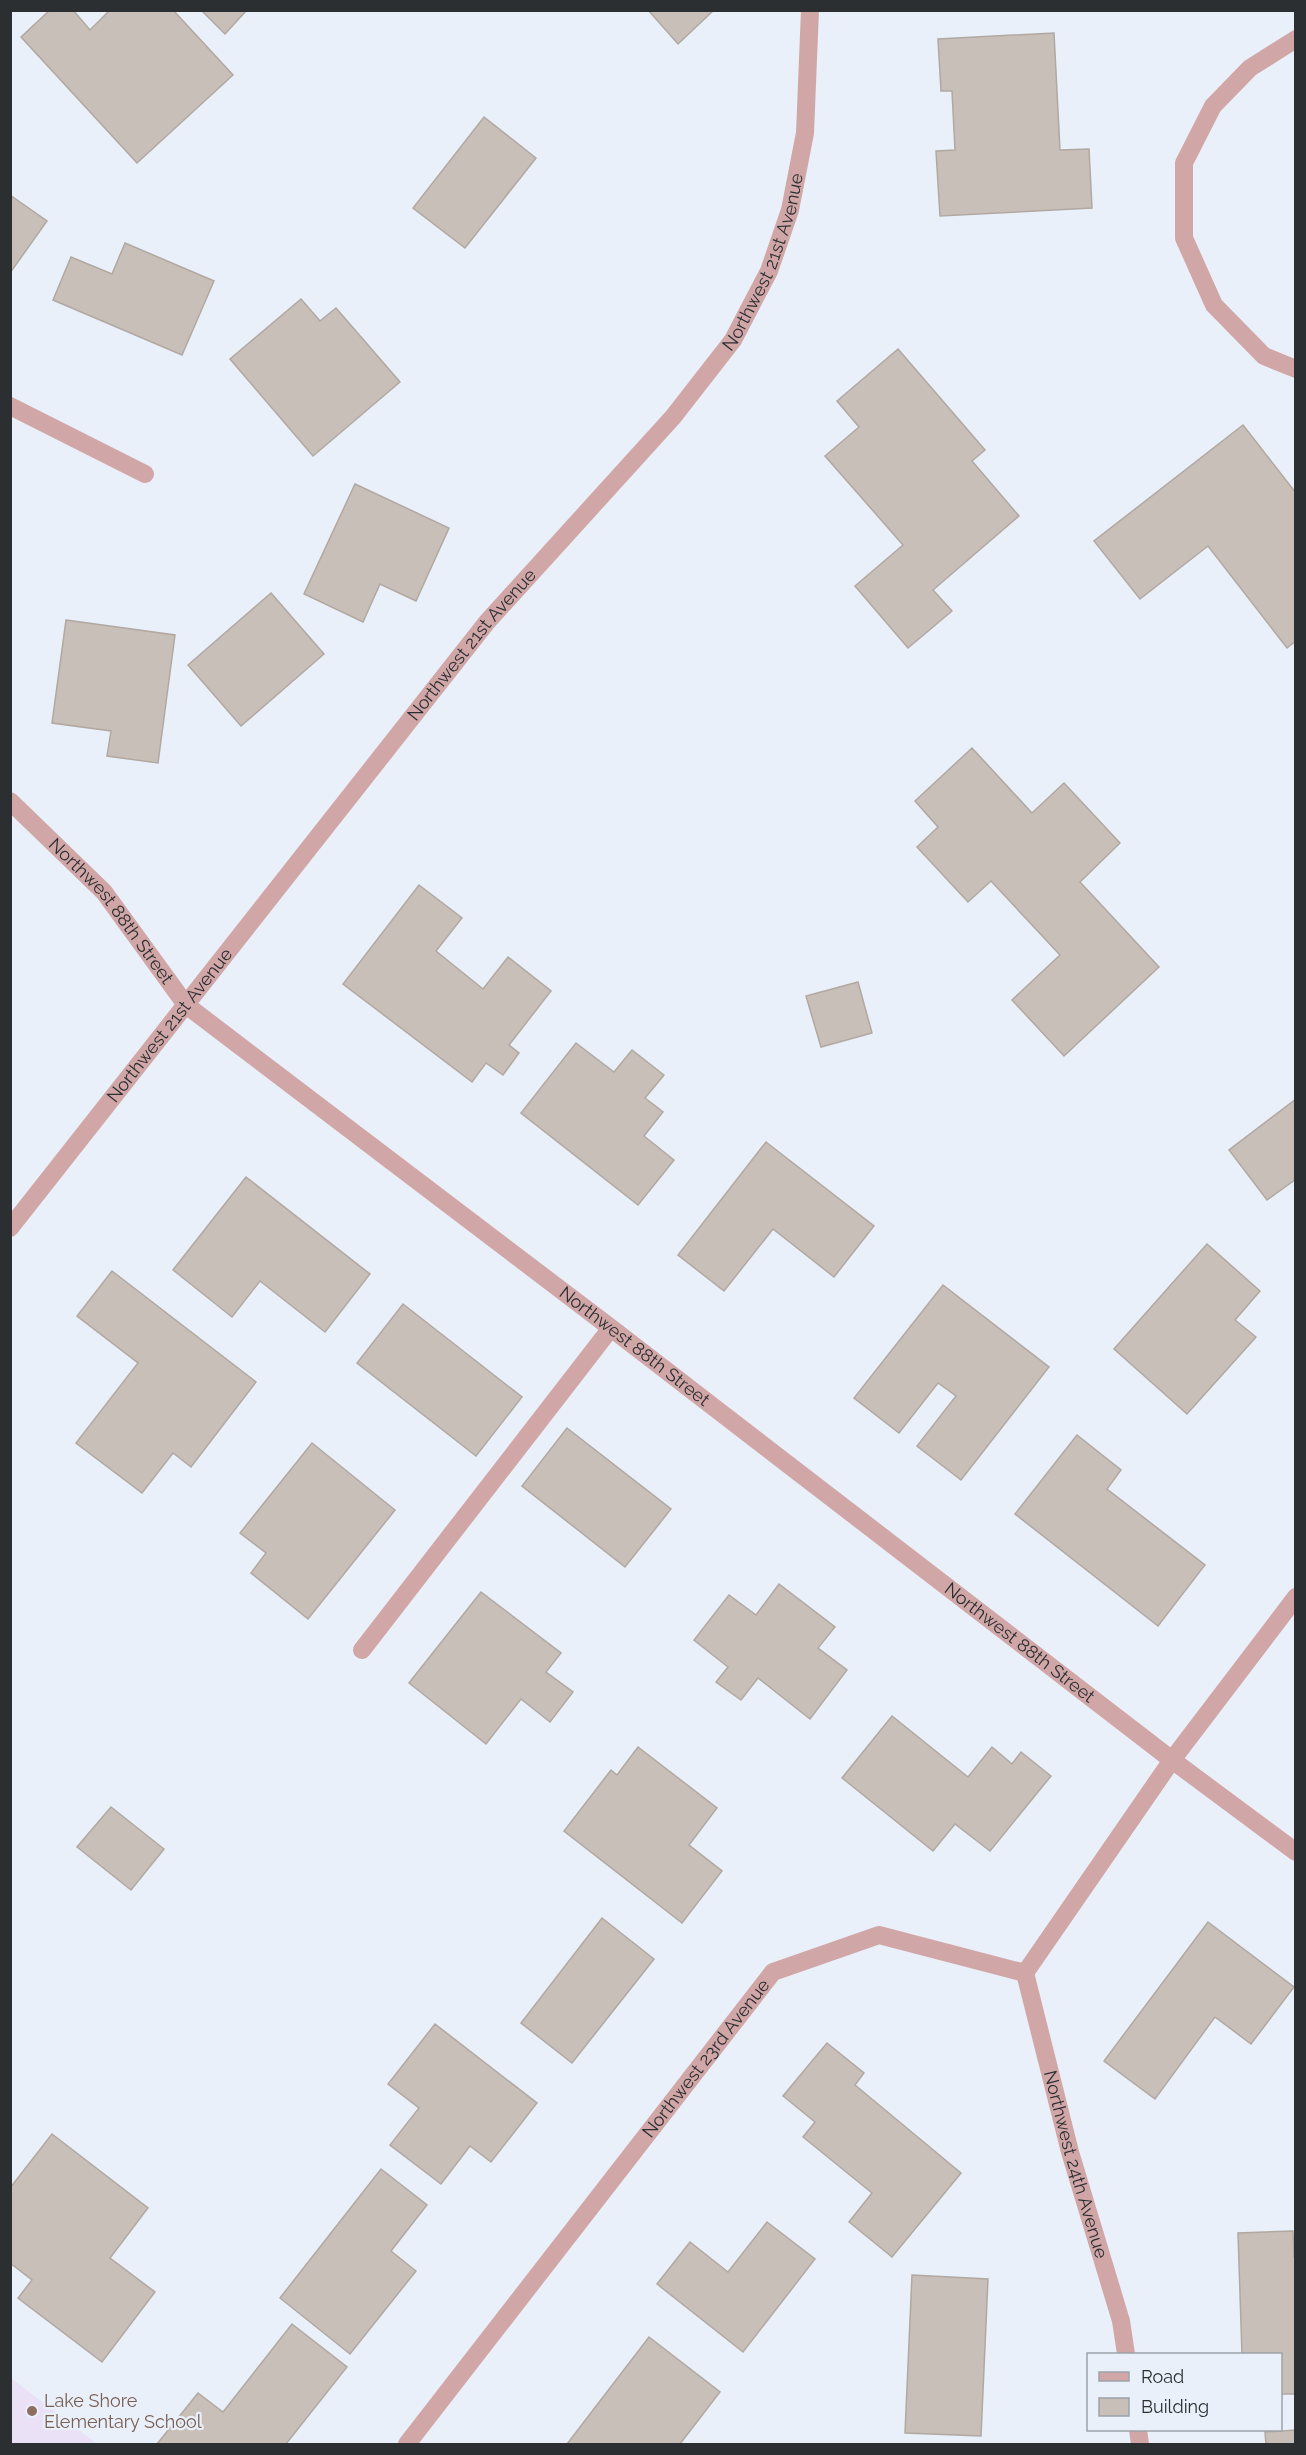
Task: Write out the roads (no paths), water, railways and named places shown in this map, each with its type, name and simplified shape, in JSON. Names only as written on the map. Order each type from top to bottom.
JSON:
[{"type":"street","name":"Northwest 21st Avenue","points":[[10,1228],[487,622],[673,417],[733,340],[769,271],[790,210],[805,133],[810,10]]},
{"type":"street","points":[[1296,39],[1250,68],[1213,106],[1184,163],[1184,237],[1214,305],[1264,356],[1296,369]]},
{"type":"street","points":[[10,406],[145,474]]},
{"type":"street","name":"Northwest 88th Street","points":[[10,801],[104,892],[186,1005],[611,1328],[1172,1760],[1296,1852]]},
{"type":"street","points":[[362,1650],[611,1328]]},
{"type":"street","points":[[1025,1973],[1172,1760],[1296,1597]]},
{"type":"street","name":"Northwest 23rd Avenue","points":[[407,2445],[773,1972],[879,1935],[1025,1973]]},
{"type":"street","name":"Northwest 24th Avenue","points":[[1025,1973],[1070,2152],[1122,2320],[1126,2353]]},
{"type":"place","name":"Lake Shore Elementary School","points":[[32,2411]]}]
